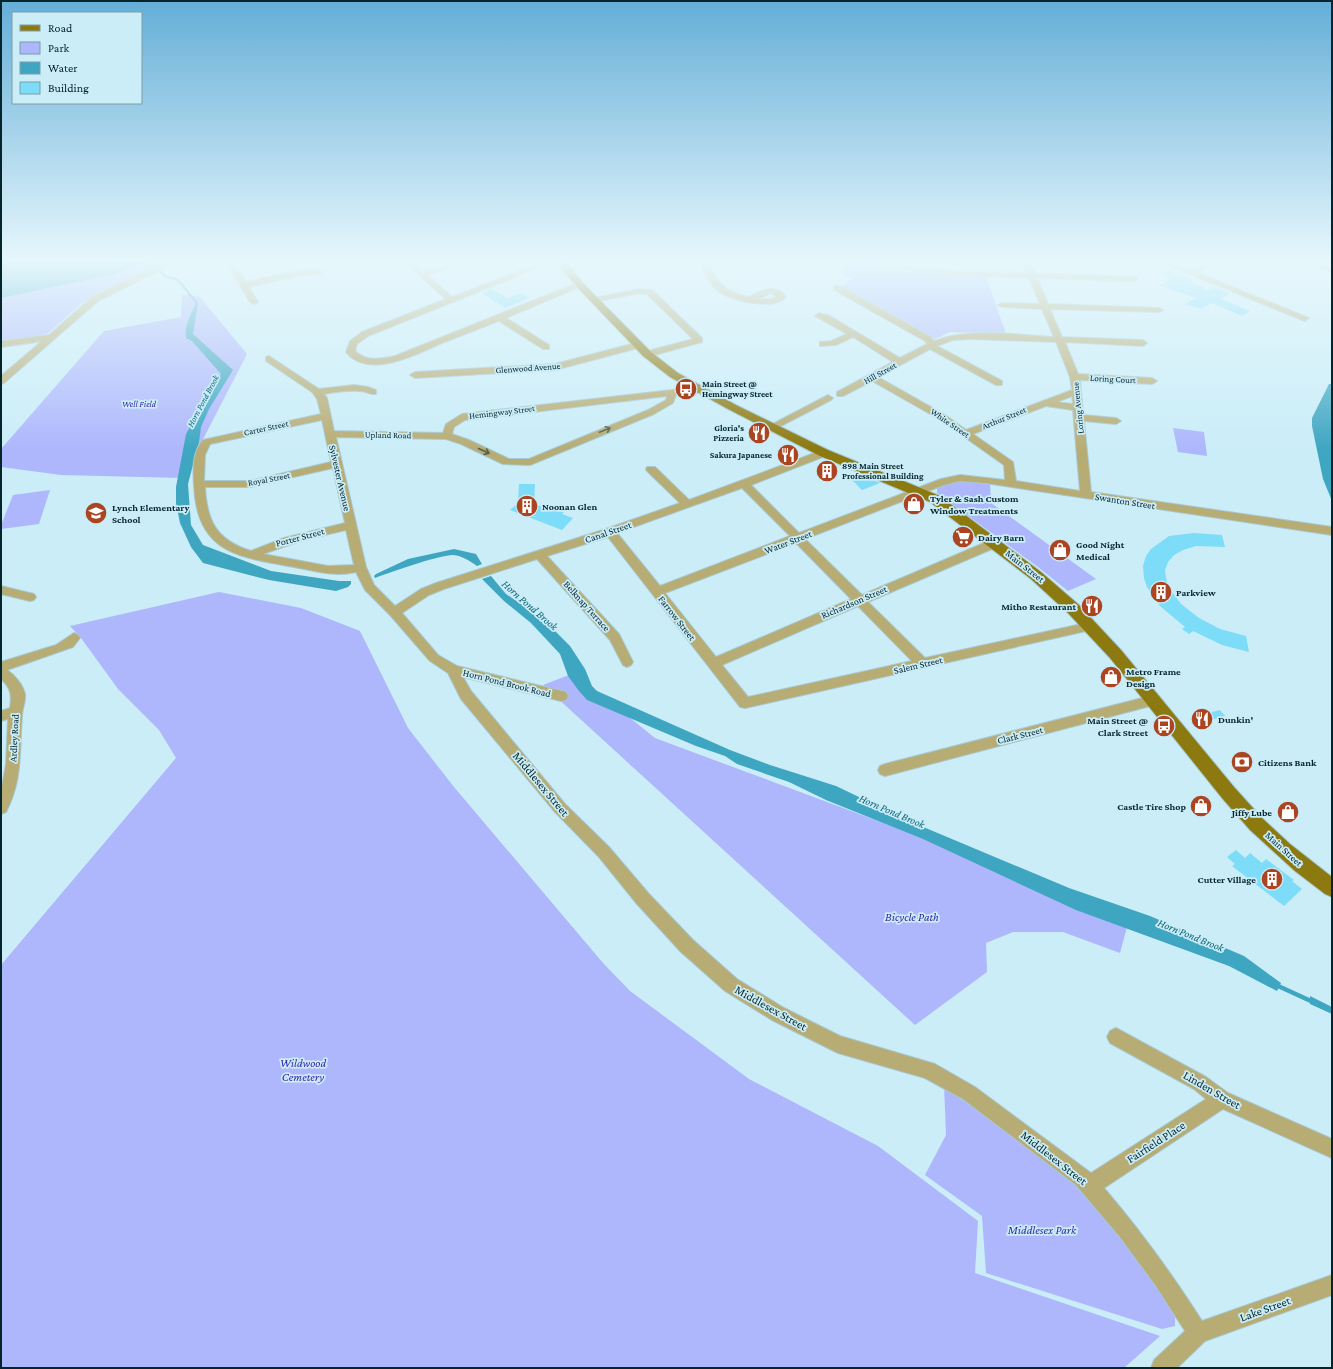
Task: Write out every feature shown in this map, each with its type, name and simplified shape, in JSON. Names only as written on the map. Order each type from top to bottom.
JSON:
[{"type":"main road","name":"Main Street","points":[[617,323],[643,350],[674,375],[698,390],[824,453],[883,478],[919,491],[934,499],[995,543],[1060,594],[1091,626],[1154,700],[1219,782],[1256,824],[1297,862],[1332,888]]},
{"type":"street","points":[[1,382],[67,323]]},
{"type":"street","points":[[393,323],[365,334],[353,343],[350,352],[356,358],[362,360],[373,362],[390,360],[484,323]]},
{"type":"street","points":[[508,323],[546,347]]},
{"type":"street","name":"Glenwood Avenue","points":[[415,375],[555,367],[699,340],[681,323]]},
{"type":"street","points":[[835,323],[900,362]]},
{"type":"street","points":[[899,323],[928,339],[931,345],[999,383]]},
{"type":"street","name":"Loring Avenue","points":[[1053,323],[1075,377],[1086,495]]},
{"type":"street","points":[[823,344],[833,343],[854,334]]},
{"type":"street","points":[[1,344],[51,337]]},
{"type":"street","name":"Hill Street","points":[[840,394],[931,345],[952,337],[1143,343]]},
{"type":"street","points":[[268,359],[317,392],[360,387],[370,389],[373,392]]},
{"type":"street","name":"White Street","points":[[872,377],[942,417],[1009,464],[1011,484]]},
{"type":"street","name":"Loring Court","points":[[1075,377],[1152,381]]},
{"type":"street","name":"Hemingway Street","points":[[447,436],[449,426],[462,417],[698,390]]},
{"type":"street","name":"Arthur Street","points":[[966,434],[1042,403],[1077,391]]},
{"type":"street","name":"Sylvester Avenue","points":[[317,392],[322,398],[360,567],[369,587],[394,612]]},
{"type":"street","points":[[447,436],[465,442],[507,462],[530,462],[650,412],[670,401],[672,394]]},
{"type":"street","points":[[772,427],[828,398]]},
{"type":"street","name":"Arthur Street","points":[[1042,403],[1116,421]]},
{"type":"street","name":"Carter Street","points":[[199,484],[200,459],[203,446],[207,442],[325,416]]},
{"type":"street","name":"Upland Road","points":[[329,434],[447,436]]},
{"type":"street","name":"Canal Street","points":[[394,612],[425,592],[440,586],[495,567],[539,555],[610,532],[744,484],[824,453]]},
{"type":"street","name":"Royal Street","points":[[199,484],[250,484],[337,464]]},
{"type":"street","points":[[651,469],[687,504]]},
{"type":"street","name":"Swanton Street","points":[[919,491],[941,482],[960,478],[1011,484],[1332,531]]},
{"type":"street","points":[[199,484],[203,517],[211,531],[229,545],[251,555],[329,570],[344,571],[360,567]]},
{"type":"street","points":[[744,484],[923,664]]},
{"type":"street","name":"Water Street","points":[[657,592],[919,491]]},
{"type":"street","name":"Porter Street","points":[[251,555],[290,539],[315,532],[351,525]]},
{"type":"street","name":"Farrow Street","points":[[610,532],[745,703]]},
{"type":"street","name":"Richardson Street","points":[[713,662],[995,543]]},
{"type":"street","name":"Belknap Terrace","points":[[539,555],[615,636],[627,662]]},
{"type":"street","points":[[1,590],[30,597]]},
{"type":"street","points":[[394,612],[434,658],[453,670]]},
{"type":"street","name":"Salem Street","points":[[745,703],[1091,626]]},
{"type":"street","points":[[1,667],[60,648],[70,644],[74,638]]},
{"type":"street","name":"Horn Pond Brook Road","points":[[453,670],[561,696]]},
{"type":"street","name":"Middlesex Street","points":[[453,670],[466,695],[560,808],[604,852],[643,900],[687,946],[731,985],[778,1014],[838,1044],[929,1070],[969,1093],[1083,1178],[1136,1242],[1163,1279],[1198,1333]]},
{"type":"street","name":"Ardley Road","points":[[1,673],[11,681],[18,694],[15,758],[7,799],[1,808]]},
{"type":"street","name":"Clark Street","points":[[884,770],[1154,700]]},
{"type":"street","points":[[1,716],[16,712]]},
{"type":"street","name":"Linden Street","points":[[1116,1037],[1200,1083],[1222,1099],[1332,1149]]},
{"type":"street","name":"Fairfield Place","points":[[1089,1186],[1222,1099]]},
{"type":"street","name":"Lake Street","points":[[1198,1333],[1332,1285]]},
{"type":"street","points":[[1162,1368],[1198,1333]]},
{"type":"green space","points":[[1,323],[60,323],[37,343],[1,348]]},
{"type":"green space","name":"Well Field","points":[[149,323],[221,323],[247,354],[183,478],[61,475],[1,467],[1,449],[104,331]]},
{"type":"green space","points":[[906,323],[1002,323],[1006,334],[950,332],[935,339]]},
{"type":"green space","points":[[1173,428],[1204,432],[1207,456],[1178,452]]},
{"type":"green space","points":[[963,480],[990,483],[991,503],[1096,579],[1068,591],[1038,567],[937,493],[937,488],[939,486]]},
{"type":"green space","points":[[50,490],[39,524],[1,529],[1,525],[13,495]]},
{"type":"green space","name":"Wildwood Cemetery","points":[[219,592],[301,608],[360,631],[408,728],[454,787],[603,963],[630,991],[749,1079],[878,1146],[978,1221],[975,1273],[1160,1336],[1124,1368],[1,1368],[1,965],[176,758],[159,730],[118,689],[81,638],[70,626]]},
{"type":"green space","name":"Bicycle Path","points":[[574,673],[655,738],[988,862],[1131,912],[1120,953],[1063,932],[1013,932],[986,943],[987,972],[915,1025],[543,685]]},
{"type":"green space","name":"Middlesex Park","points":[[944,1084],[1056,1167],[1091,1198],[1175,1310],[1175,1326],[1162,1329],[986,1273],[982,1216],[925,1175],[946,1135]]},
{"type":"water","name":"Horn Pond Brook","points":[[195,323],[193,334],[233,370],[209,409],[201,427],[199,442],[188,484],[191,525],[203,545],[271,571],[339,581],[351,581],[351,584],[348,587],[336,591],[269,580],[203,563],[191,547],[180,523],[176,503],[176,487],[186,434],[221,374],[192,341],[186,338],[187,324]]},
{"type":"water","points":[[1329,384],[1332,384],[1332,501],[1323,479],[1312,426],[1312,418]]},
{"type":"water","name":"Horn Pond Brook","points":[[454,549],[476,554],[482,564],[477,566],[462,557],[452,555],[424,561],[375,578],[374,576],[408,559]]},
{"type":"water","name":"Horn Pond Brook","points":[[491,576],[506,594],[543,619],[570,646],[585,669],[592,686],[597,691],[730,750],[770,765],[836,786],[909,821],[1069,888],[1150,916],[1244,956],[1281,983],[1277,991],[1229,966],[1076,910],[923,839],[826,800],[789,782],[737,764],[725,756],[696,746],[587,700],[568,676],[560,654],[531,623],[504,601],[482,579]]},
{"type":"water","points":[[1310,996],[1332,1007],[1332,1014],[1310,1004]]},
{"type":"building","points":[[827,465],[833,471],[824,474],[817,468]]},
{"type":"building","points":[[860,475],[880,483],[862,490],[850,478]]},
{"type":"building","name":"Noonan Glen","points":[[519,484],[535,484],[534,504],[543,507],[545,505],[564,512],[562,514],[573,518],[562,530],[510,510],[518,503]]},
{"type":"building","name":"Parkview","points":[[1194,533],[1222,535],[1225,547],[1196,546],[1183,550],[1174,555],[1168,562],[1165,570],[1169,588],[1181,604],[1199,618],[1220,629],[1246,636],[1249,652],[1222,645],[1193,631],[1189,634],[1182,629],[1185,627],[1160,606],[1147,587],[1144,578],[1143,566],[1146,556],[1151,549],[1169,536]]},
{"type":"building","name":"Dunkin'","points":[[1220,710],[1225,716],[1210,720],[1212,724],[1198,727],[1190,718]]},
{"type":"building","name":"Cutter Village","points":[[1236,850],[1245,858],[1250,853],[1262,863],[1266,859],[1294,880],[1292,881],[1302,889],[1284,906],[1232,866],[1235,864],[1227,857]]},
{"type":"waterway","name":"Horn Pond Brook","points":[[1276,985],[1313,1002]]},
{"type":"place","name":"Main Street @ Hemingway Street","points":[[686,389]]},
{"type":"place","name":"Gloria's Pizzeria","points":[[759,433]]},
{"type":"place","name":"Sakura Japanese","points":[[788,455]]},
{"type":"place","name":"898 Main Street Professional Building","points":[[827,471]]},
{"type":"place","name":"Tyler & Sash Custom Window Treatments","points":[[914,504]]},
{"type":"place","name":"Noonan Glen","points":[[527,506]]},
{"type":"place","name":"Lynch Elementary School","points":[[96,513]]},
{"type":"place","name":"Dairy Barn","points":[[963,537]]},
{"type":"place","name":"Good Night Medical","points":[[1060,550]]},
{"type":"place","name":"Parkview","points":[[1161,592]]},
{"type":"place","name":"Mitho Restaurant","points":[[1092,606]]},
{"type":"place","name":"Metro Frame Design","points":[[1111,677]]},
{"type":"place","name":"Dunkin'","points":[[1202,719]]},
{"type":"place","name":"Main Street @ Clark Street","points":[[1164,726]]},
{"type":"place","name":"Citizens Bank","points":[[1242,762]]},
{"type":"place","name":"Castle Tire Shop","points":[[1201,806]]},
{"type":"place","name":"Jiffy Lube","points":[[1288,812]]},
{"type":"place","name":"Cutter Village","points":[[1272,879]]}]
